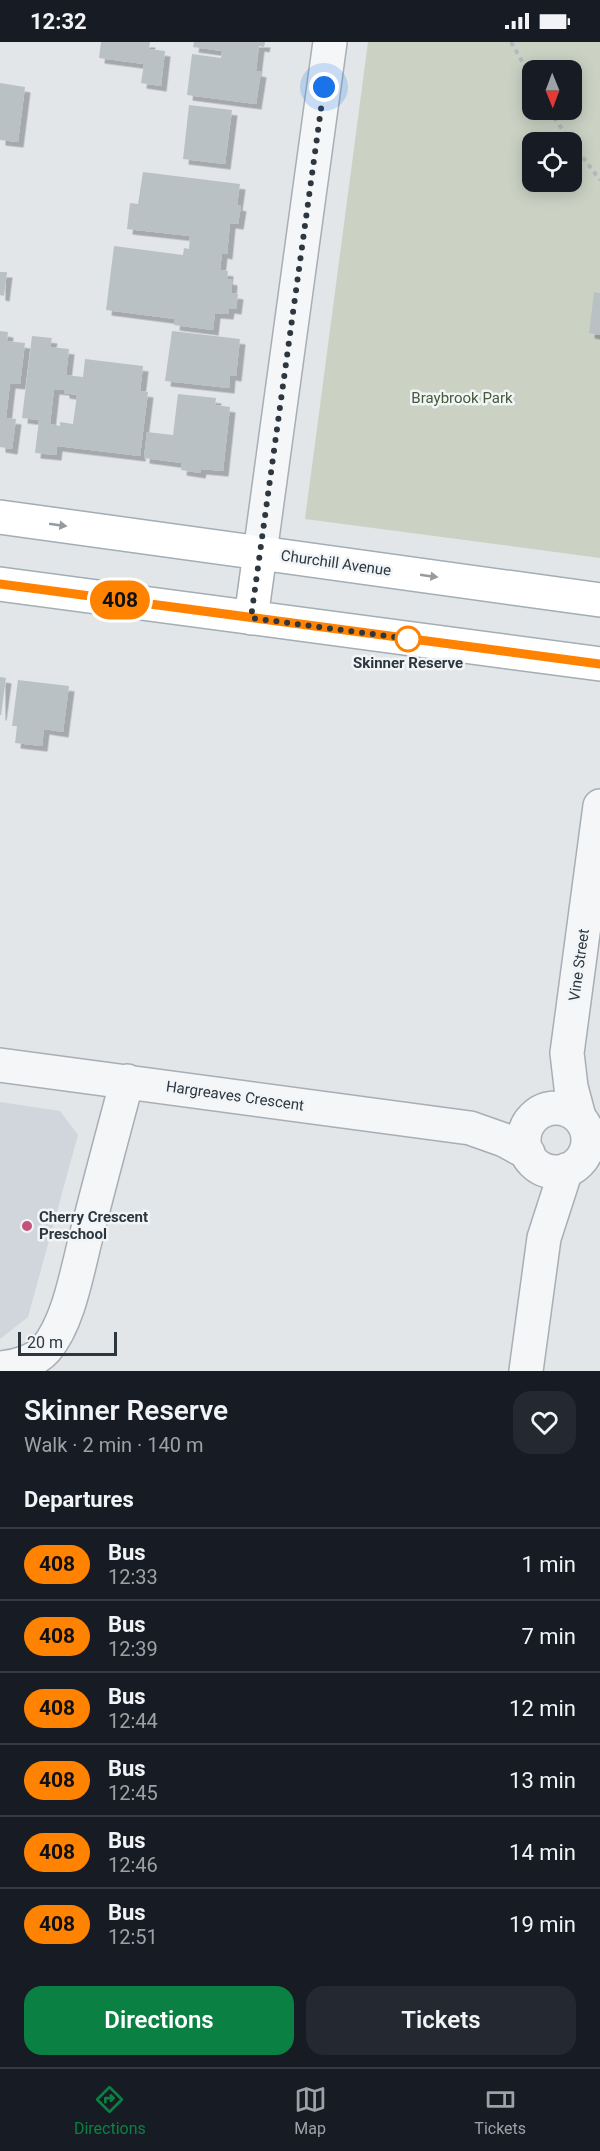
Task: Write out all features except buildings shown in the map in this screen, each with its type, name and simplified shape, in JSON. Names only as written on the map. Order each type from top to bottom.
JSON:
[{"type":"main road","name":"Churchill Avenue","points":[[0,517],[600,600]]},
{"type":"main road","points":[[251,618],[260,553]]},
{"type":"main road","points":[[0,584],[600,664]]},
{"type":"street","points":[[260,553],[330,42]]},
{"type":"street","name":"Vine Street","points":[[526,1371],[544,1238],[542,1195],[572,1147],[571,1087],[567,1053],[600,806]]},
{"type":"street","name":"Vine Street","points":[[567,1053],[539,1114],[528,1126],[525,1144],[572,1147]]},
{"type":"street","name":"Hargreaves Crescent","points":[[0,1065],[470,1128],[504,1140],[572,1147],[563,1108],[470,1128]]},
{"type":"street","points":[[0,1368],[31,1360],[45,1350],[59,1328],[72,1291],[127,1081]]},
{"type":"path","points":[[511,42],[522,61]]},
{"type":"path","points":[[582,157],[600,180]]},
{"type":"shaded area","name":"Cherry Crescent Preschool","points":[[0,1102],[60,1111],[78,1135],[28,1317],[0,1339]]},
{"type":"green space","name":"Braybrook Park","points":[[368,42],[600,42],[600,558],[305,519]]},
{"type":"bus line","name":"408","points":[[0,584],[600,664]]},
{"type":"place","name":"Skinner Reserve","points":[[408,639]]},
{"type":"place","name":"Cherry Crescent Preschool","points":[[27,1226]]},
{"type":"route","points":[[324,87],[251,618],[410,639],[408,639]]}]
